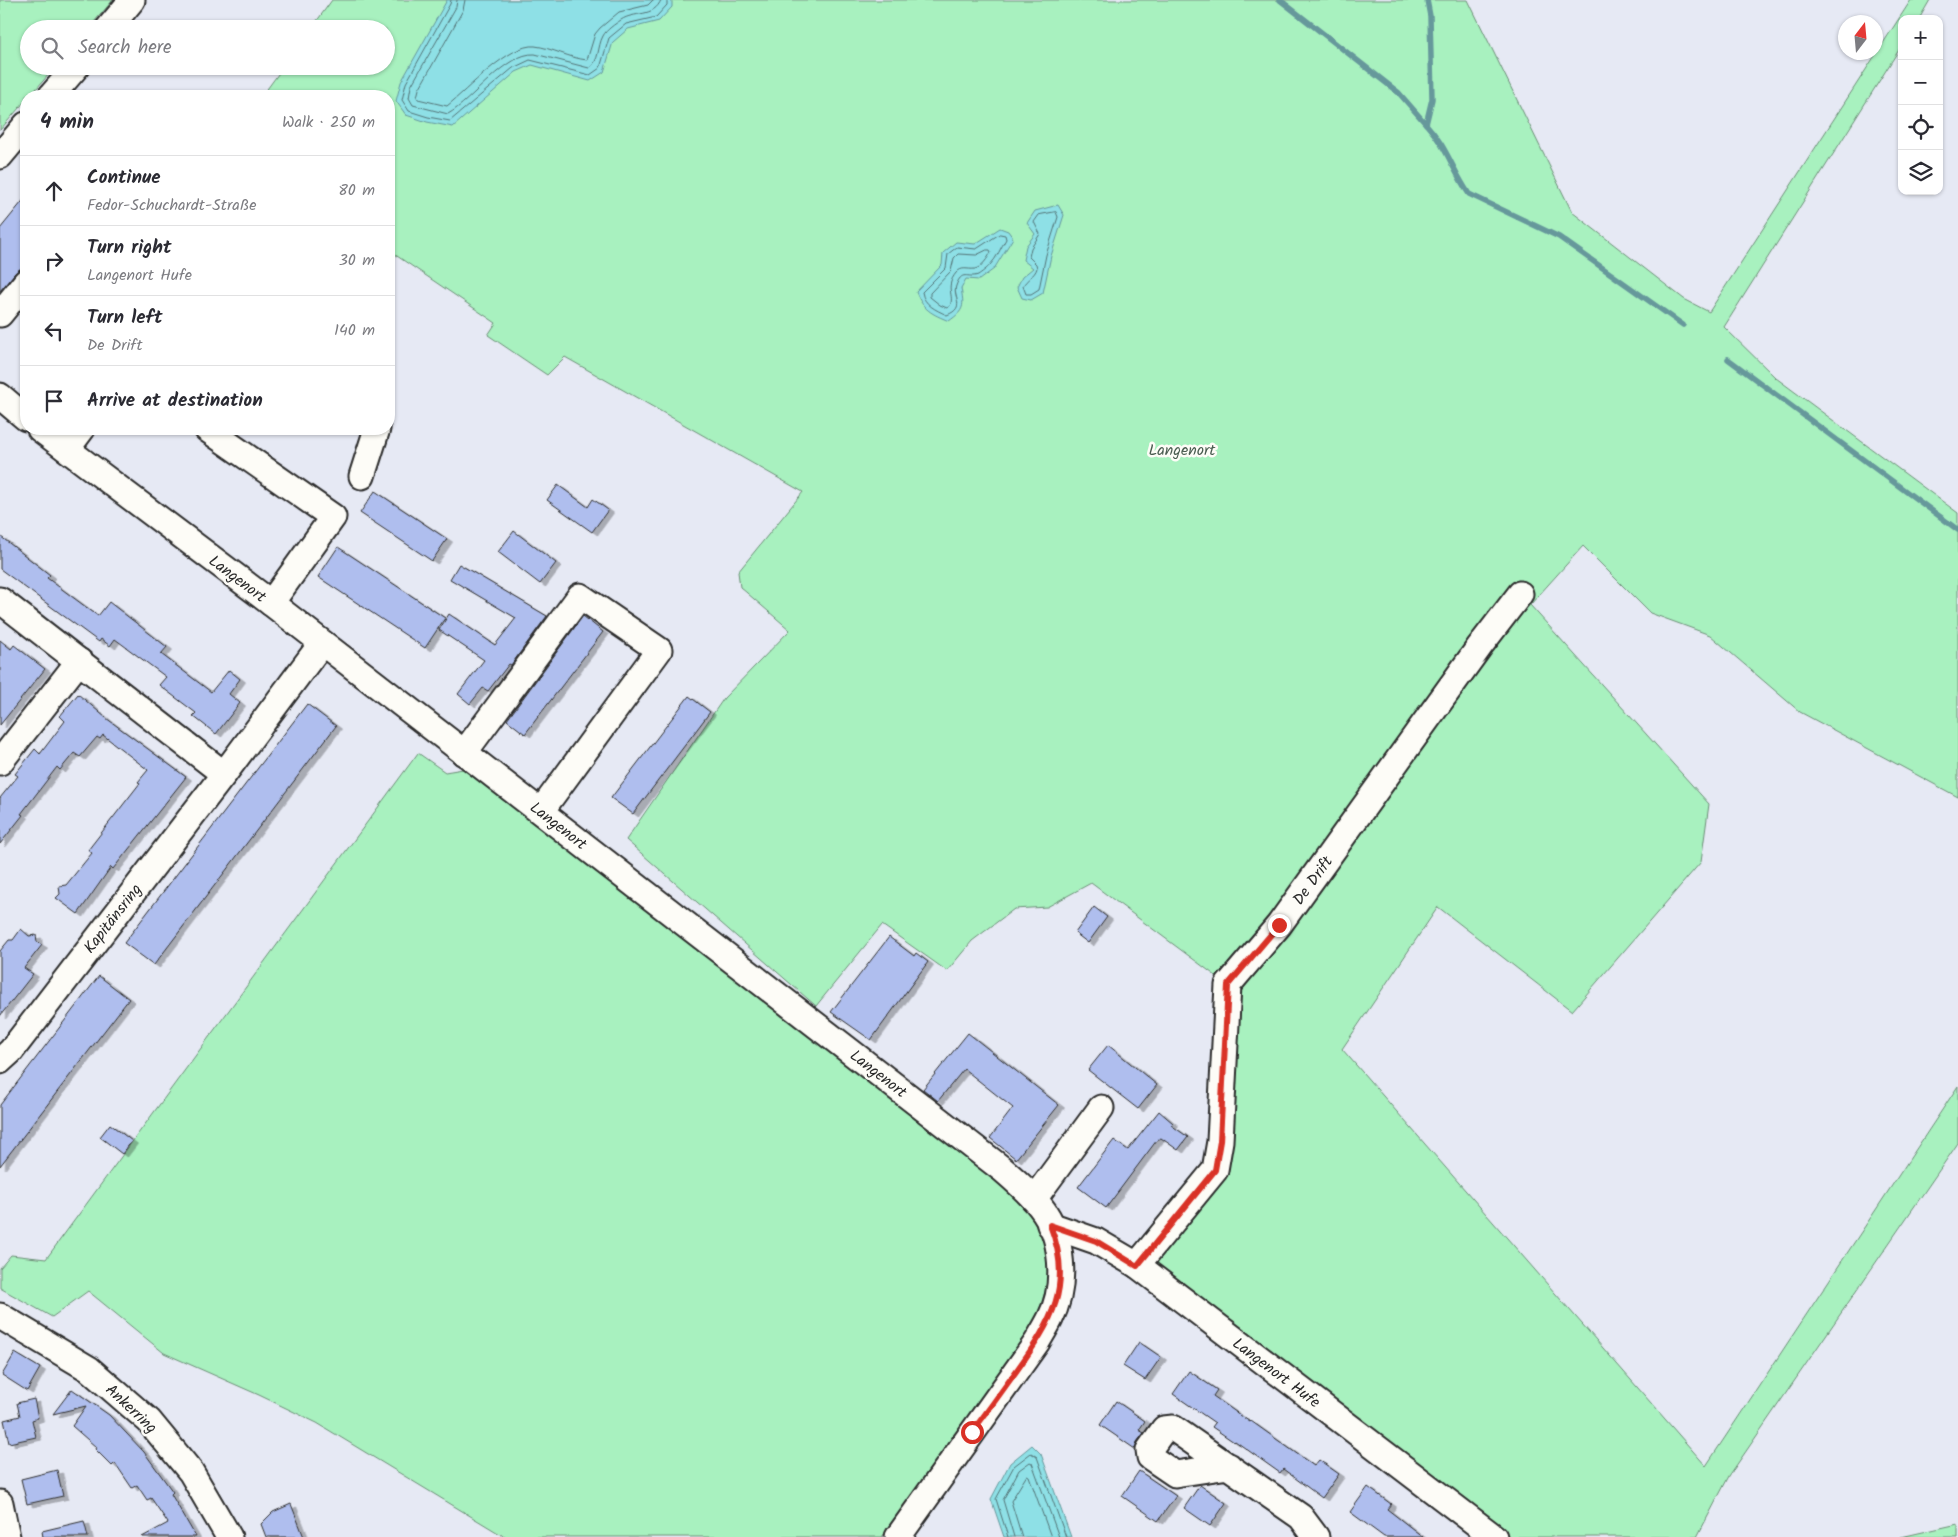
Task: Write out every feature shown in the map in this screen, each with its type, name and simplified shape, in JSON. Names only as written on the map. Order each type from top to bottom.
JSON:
[{"type":"street","points":[[115,20],[132,0]]},
{"type":"street","points":[[56,90],[68,75]]},
{"type":"street","points":[[0,156],[20,132]]},
{"type":"street","points":[[0,314],[20,289]]},
{"type":"street","points":[[0,396],[20,413]]},
{"type":"street","name":"Langenort","points":[[48,435],[271,603],[1002,1169],[1042,1208],[1054,1233]]},
{"type":"street","points":[[67,449],[78,435]]},
{"type":"street","points":[[216,435],[333,517],[271,603]]},
{"type":"street","points":[[362,476],[375,435]]},
{"type":"street","name":"De Drift","points":[[1137,1266],[1215,1170],[1220,1141],[1228,985],[1279,925],[1480,646],[1520,594]]},
{"type":"street","points":[[464,753],[580,596],[659,650],[541,811]]},
{"type":"street","points":[[0,600],[224,774]]},
{"type":"street","name":"Kapitänsring","points":[[0,1061],[11,1051],[322,643]]},
{"type":"street","points":[[0,762],[79,661]]},
{"type":"street","points":[[1034,1199],[1101,1108]]},
{"type":"street","points":[[898,1537],[1037,1342],[1051,1318],[1058,1292],[1061,1266],[1054,1233]]},
{"type":"street","name":"Langenort Hufe","points":[[1054,1233],[1096,1241],[1137,1266],[1494,1537]]},
{"type":"street","name":"Ankerring","points":[[0,1316],[89,1369],[149,1421],[191,1472],[229,1537]]},
{"type":"street","points":[[1229,1466],[1301,1517],[1316,1537]]},
{"type":"street","points":[[0,1503],[7,1537]]},
{"type":"green space","points":[[0,0],[113,0],[96,20],[20,20],[20,75],[48,75],[35,90],[20,90],[20,107],[0,130]]},
{"type":"green space","name":"Langenort","points":[[332,0],[1468,0],[1572,212],[1684,299],[1709,312],[1872,60],[1883,60],[1883,43],[1898,20],[1898,51],[1724,327],[1776,378],[1958,513],[1958,797],[1800,712],[1710,635],[1650,613],[1583,546],[1530,605],[1709,804],[1701,862],[1572,1011],[1438,907],[1342,1049],[1706,1466],[1958,1086],[1958,1143],[1729,1476],[1697,1537],[1487,1537],[1130,1267],[1207,1169],[1228,985],[1091,883],[1047,907],[1014,909],[972,941],[947,971],[882,925],[816,1006],[626,840],[724,698],[790,630],[740,587],[738,572],[803,492],[565,357],[547,375],[488,335],[496,323],[395,255],[395,90],[266,90],[277,75],[395,75],[395,20],[318,20]]},
{"type":"green space","name":"Langenort","points":[[1911,0],[1930,0],[1921,15],[1901,15]]},
{"type":"green space","points":[[418,753],[445,772],[463,769],[1021,1198],[1040,1227],[1047,1243],[1049,1268],[1045,1292],[1033,1327],[882,1537],[505,1537],[317,1423],[164,1353],[88,1291],[52,1317],[0,1288],[0,1268],[11,1255],[46,1259]]},
{"type":"green space","points":[[1958,1524],[1958,1537],[1901,1537]]},
{"type":"water","points":[[447,0],[672,0],[672,7],[659,21],[628,29],[613,42],[604,72],[590,81],[532,65],[516,72],[453,127],[427,122],[406,115],[396,101],[401,82]]},
{"type":"water","points":[[1058,205],[1064,215],[1051,256],[1043,293],[1031,300],[1022,298],[1017,287],[1022,277],[1033,268],[1023,260],[1026,246],[1035,234],[1027,223],[1035,211]]},
{"type":"water","points":[[1000,228],[1008,231],[1013,238],[994,269],[979,280],[966,279],[961,288],[963,303],[958,314],[949,321],[929,311],[916,292],[942,265],[943,253],[956,242],[975,244]]},
{"type":"water","points":[[1032,1445],[1041,1454],[1071,1537],[1004,1537],[991,1499],[1010,1463]]},
{"type":"building","points":[[20,204],[20,269],[0,291],[0,229]]},
{"type":"building","points":[[558,485],[588,507],[593,499],[608,510],[592,532],[547,500]]},
{"type":"building","points":[[375,491],[447,539],[432,561],[360,513]]},
{"type":"building","points":[[514,531],[556,563],[540,584],[498,552]]},
{"type":"building","points":[[0,536],[50,575],[47,578],[98,616],[109,602],[167,647],[161,654],[211,692],[229,670],[240,679],[229,694],[240,703],[216,734],[193,716],[196,713],[159,685],[166,677],[115,639],[110,646],[101,639],[99,642],[0,569]]},
{"type":"building","points":[[338,547],[445,618],[425,648],[318,577]]},
{"type":"building","points":[[459,564],[547,616],[511,665],[509,664],[488,691],[483,688],[470,704],[458,694],[484,660],[439,630],[449,614],[495,645],[516,618],[450,579]]},
{"type":"building","points":[[583,616],[603,632],[525,734],[507,720]]},
{"type":"building","points":[[0,640],[11,649],[14,645],[45,669],[0,725]]},
{"type":"building","points":[[78,694],[106,718],[186,777],[113,869],[111,867],[78,914],[56,898],[60,894],[59,886],[66,885],[92,853],[88,850],[148,770],[103,735],[100,739],[97,737],[80,757],[74,753],[60,770],[57,767],[0,844],[0,798],[18,776],[15,774],[35,749],[40,754],[65,721],[60,716]]},
{"type":"building","points":[[689,696],[710,712],[633,814],[611,798]]},
{"type":"building","points":[[307,704],[336,726],[154,965],[124,943]]},
{"type":"building","points":[[1094,907],[1107,917],[1088,943],[1075,933]]},
{"type":"building","points":[[21,929],[29,936],[36,935],[37,942],[42,945],[24,968],[33,974],[0,1016],[0,951],[9,940],[13,940]]},
{"type":"building","points":[[889,937],[914,956],[916,953],[928,962],[871,1040],[831,1012]]},
{"type":"building","points":[[99,976],[129,999],[0,1166],[0,1105]]},
{"type":"building","points":[[968,1033],[1059,1105],[1016,1159],[990,1138],[1013,1108],[964,1069],[938,1101],[923,1089]]},
{"type":"building","points":[[1108,1045],[1157,1085],[1138,1109],[1088,1070]]},
{"type":"building","points":[[1159,1111],[1173,1123],[1171,1125],[1188,1137],[1178,1150],[1161,1138],[1157,1140],[1106,1208],[1078,1187],[1114,1140],[1128,1150]]},
{"type":"building","points":[[110,1124],[132,1141],[122,1154],[100,1137]]},
{"type":"building","points":[[1139,1342],[1161,1357],[1145,1380],[1123,1366]]},
{"type":"building","points":[[15,1353],[40,1368],[27,1391],[2,1375]]},
{"type":"building","points":[[1189,1371],[1217,1390],[1213,1396],[1314,1466],[1319,1460],[1339,1474],[1322,1498],[1283,1469],[1280,1473],[1212,1427],[1215,1423],[1173,1394]]},
{"type":"building","points":[[72,1389],[109,1415],[144,1452],[173,1492],[171,1494],[196,1537],[142,1537],[168,1523],[151,1498],[147,1500],[137,1485],[132,1488],[115,1463],[112,1466],[95,1449],[96,1447],[72,1426],[86,1406],[53,1414]]},
{"type":"building","points":[[34,1399],[38,1418],[32,1420],[36,1437],[9,1443],[4,1420],[20,1416],[17,1403]]},
{"type":"building","points":[[1116,1401],[1145,1421],[1139,1430],[1144,1433],[1137,1442],[1135,1449],[1100,1425]]},
{"type":"building","points":[[57,1470],[63,1496],[27,1504],[21,1479]]},
{"type":"building","points":[[1139,1471],[1176,1496],[1158,1521],[1122,1496]]},
{"type":"building","points":[[1200,1485],[1226,1503],[1210,1526],[1184,1508]]},
{"type":"building","points":[[1368,1487],[1391,1504],[1387,1509],[1423,1537],[1384,1537],[1350,1512]]},
{"type":"building","points":[[291,1504],[304,1537],[266,1537],[261,1524],[273,1512]]},
{"type":"building","points":[[84,1521],[88,1537],[43,1537],[42,1531]]},
{"type":"waterway","points":[[1280,0],[1399,93],[1426,124]]},
{"type":"waterway","points":[[1427,0],[1430,16],[1432,99],[1426,124],[1439,141],[1469,194],[1559,237],[1683,325]]},
{"type":"waterway","points":[[1728,359],[1958,530]]},
{"type":"route","points":[[972,1432],[1037,1342],[1051,1318],[1058,1292],[1061,1266],[1057,1241],[1050,1225],[1096,1241],[1118,1252],[1137,1266],[1215,1170],[1220,1141],[1228,985],[1279,925]]}]
